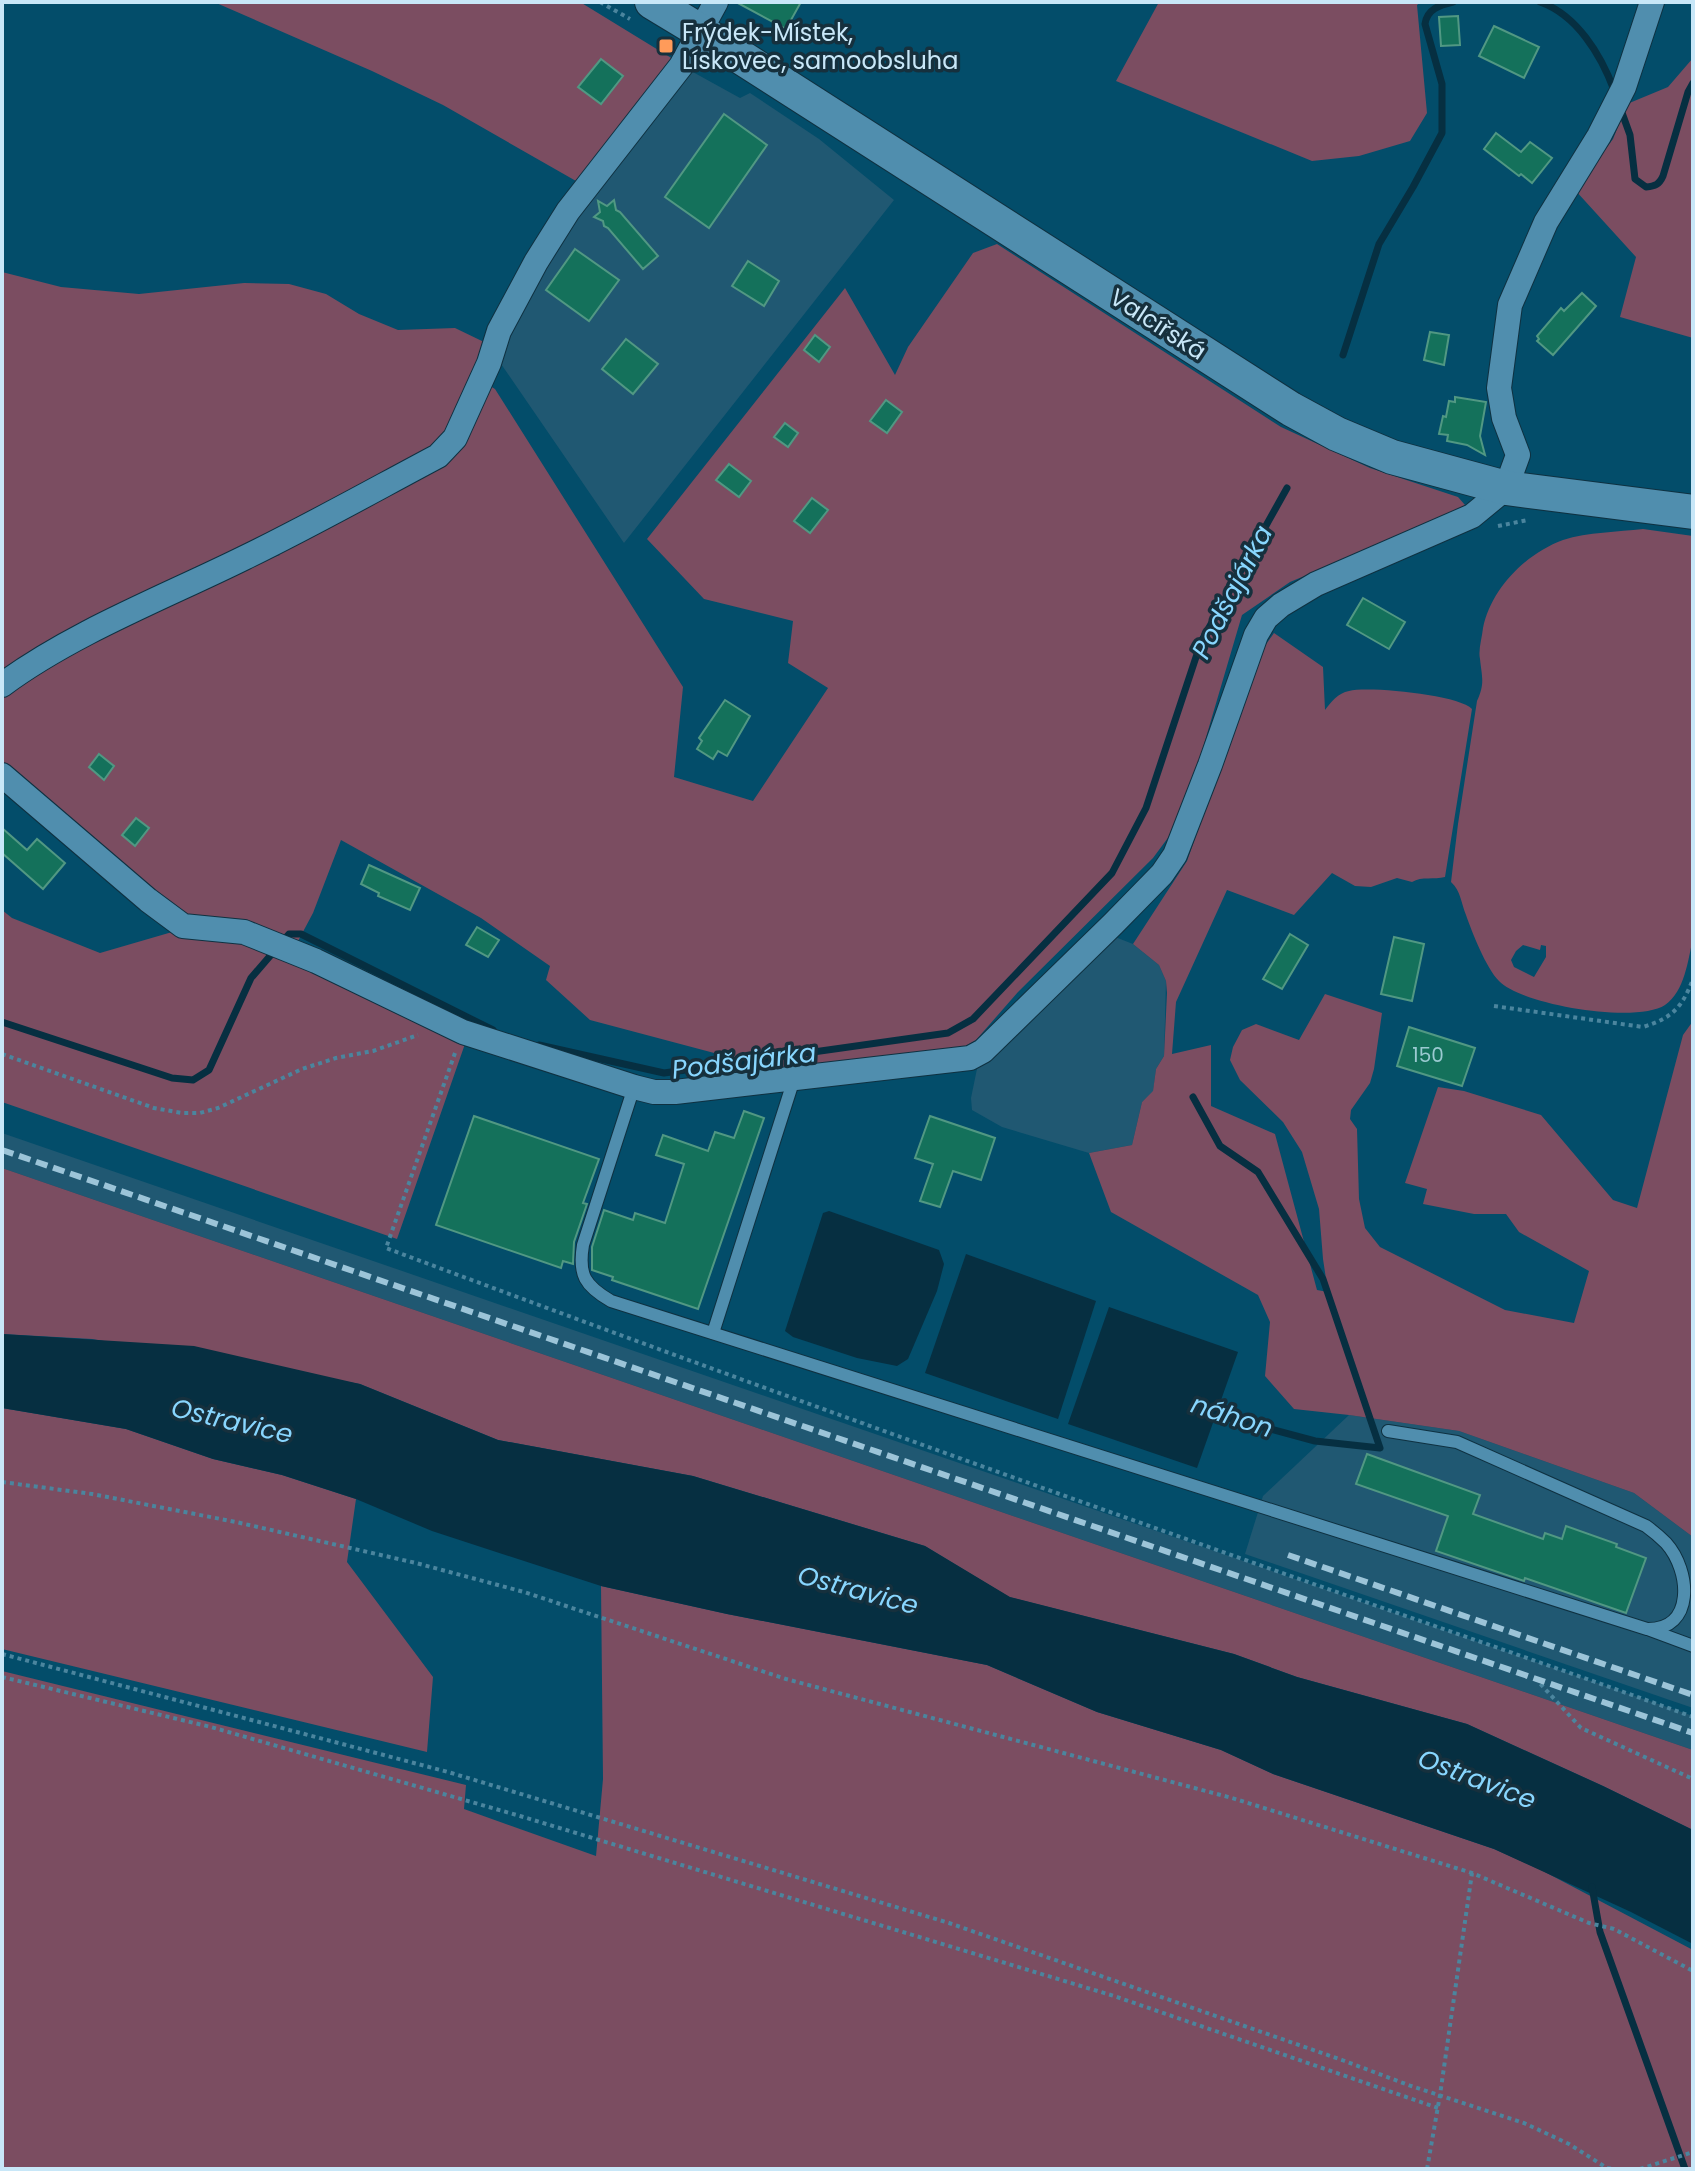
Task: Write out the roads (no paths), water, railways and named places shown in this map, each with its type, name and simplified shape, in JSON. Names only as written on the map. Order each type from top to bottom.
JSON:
[{"type":"main road","name":"Valcířská","points":[[685,12],[1291,409],[1337,434],[1392,457],[1506,488],[1693,512]]},
{"type":"street","points":[[2,775],[148,900],[183,926],[244,932],[268,940],[452,1026],[634,1087],[654,1092],[675,1092],[970,1058],[983,1051],[1113,924],[1162,874],[1175,855],[1256,635],[1266,618],[1316,584],[1472,516],[1506,488],[1518,455],[1504,418],[1499,388],[1510,305],[1546,222],[1624,87],[1652,2]]},
{"type":"street","points":[[2,685],[25,668],[116,619],[247,557],[438,456],[455,438],[489,363],[499,331],[536,262],[583,190],[681,66],[685,12]]},
{"type":"lane","points":[[713,1333],[794,1079]]},
{"type":"lane","points":[[634,1087],[583,1245],[581,1269],[590,1287],[611,1301],[1693,1646]]},
{"type":"lane","points":[[1388,1431],[1457,1442],[1646,1526],[1665,1542],[1676,1558],[1687,1600],[1678,1620],[1666,1627],[1647,1629]]},
{"type":"water","points":[[829,1211],[939,1250],[944,1264],[937,1291],[908,1359],[897,1366],[857,1358],[793,1337],[785,1331],[823,1213]]},
{"type":"water","points":[[966,1254],[1096,1301],[1058,1419],[925,1373]]},
{"type":"water","points":[[1109,1307],[1238,1352],[1197,1468],[1068,1424]]},
{"type":"water","name":"Ostravice","points":[[2,1334],[194,1346],[360,1384],[498,1440],[693,1476],[925,1546],[1010,1597],[1234,1654],[1297,1677],[1467,1724],[1693,1830],[1693,1944],[1494,1849],[1273,1774],[1221,1750],[1097,1712],[987,1665],[601,1586],[432,1531],[356,1499],[282,1475],[213,1459],[126,1429],[2,1408]]},
{"type":"waterway","name":"Podšajárka","points":[[1343,355],[1379,244],[1442,133],[1442,84],[1425,24],[1431,11],[1453,2]]},
{"type":"waterway","name":"Podšajárka","points":[[1540,2],[1576,26],[1595,50],[1614,90]]},
{"type":"waterway","name":"Podšajárka","points":[[1621,110],[1630,135],[1635,179],[1646,187],[1654,185],[1663,176],[1693,83]]},
{"type":"waterway","name":"Podšajárka","points":[[539,1045],[664,1073],[948,1033],[973,1019],[1112,873],[1146,808],[1201,642],[1287,488]]},
{"type":"waterway","name":"Podšajárka","points":[[2,1022],[172,1078],[193,1080],[209,1070],[251,978],[289,934],[301,934],[493,1030]]},
{"type":"waterway","name":"náhon","points":[[1193,1097],[1220,1146],[1258,1172],[1323,1279],[1380,1448],[1315,1441],[1207,1412]]},
{"type":"waterway","points":[[1592,1887],[1600,1932],[1685,2169]]},
{"type":"railway","points":[[2,1150],[1693,1733]]},
{"type":"railway","points":[[1288,1555],[1693,1695]]},
{"type":"place","name":"Frýdek-Místek, Lískovec, samoobsluha","points":[[666,46]]}]
